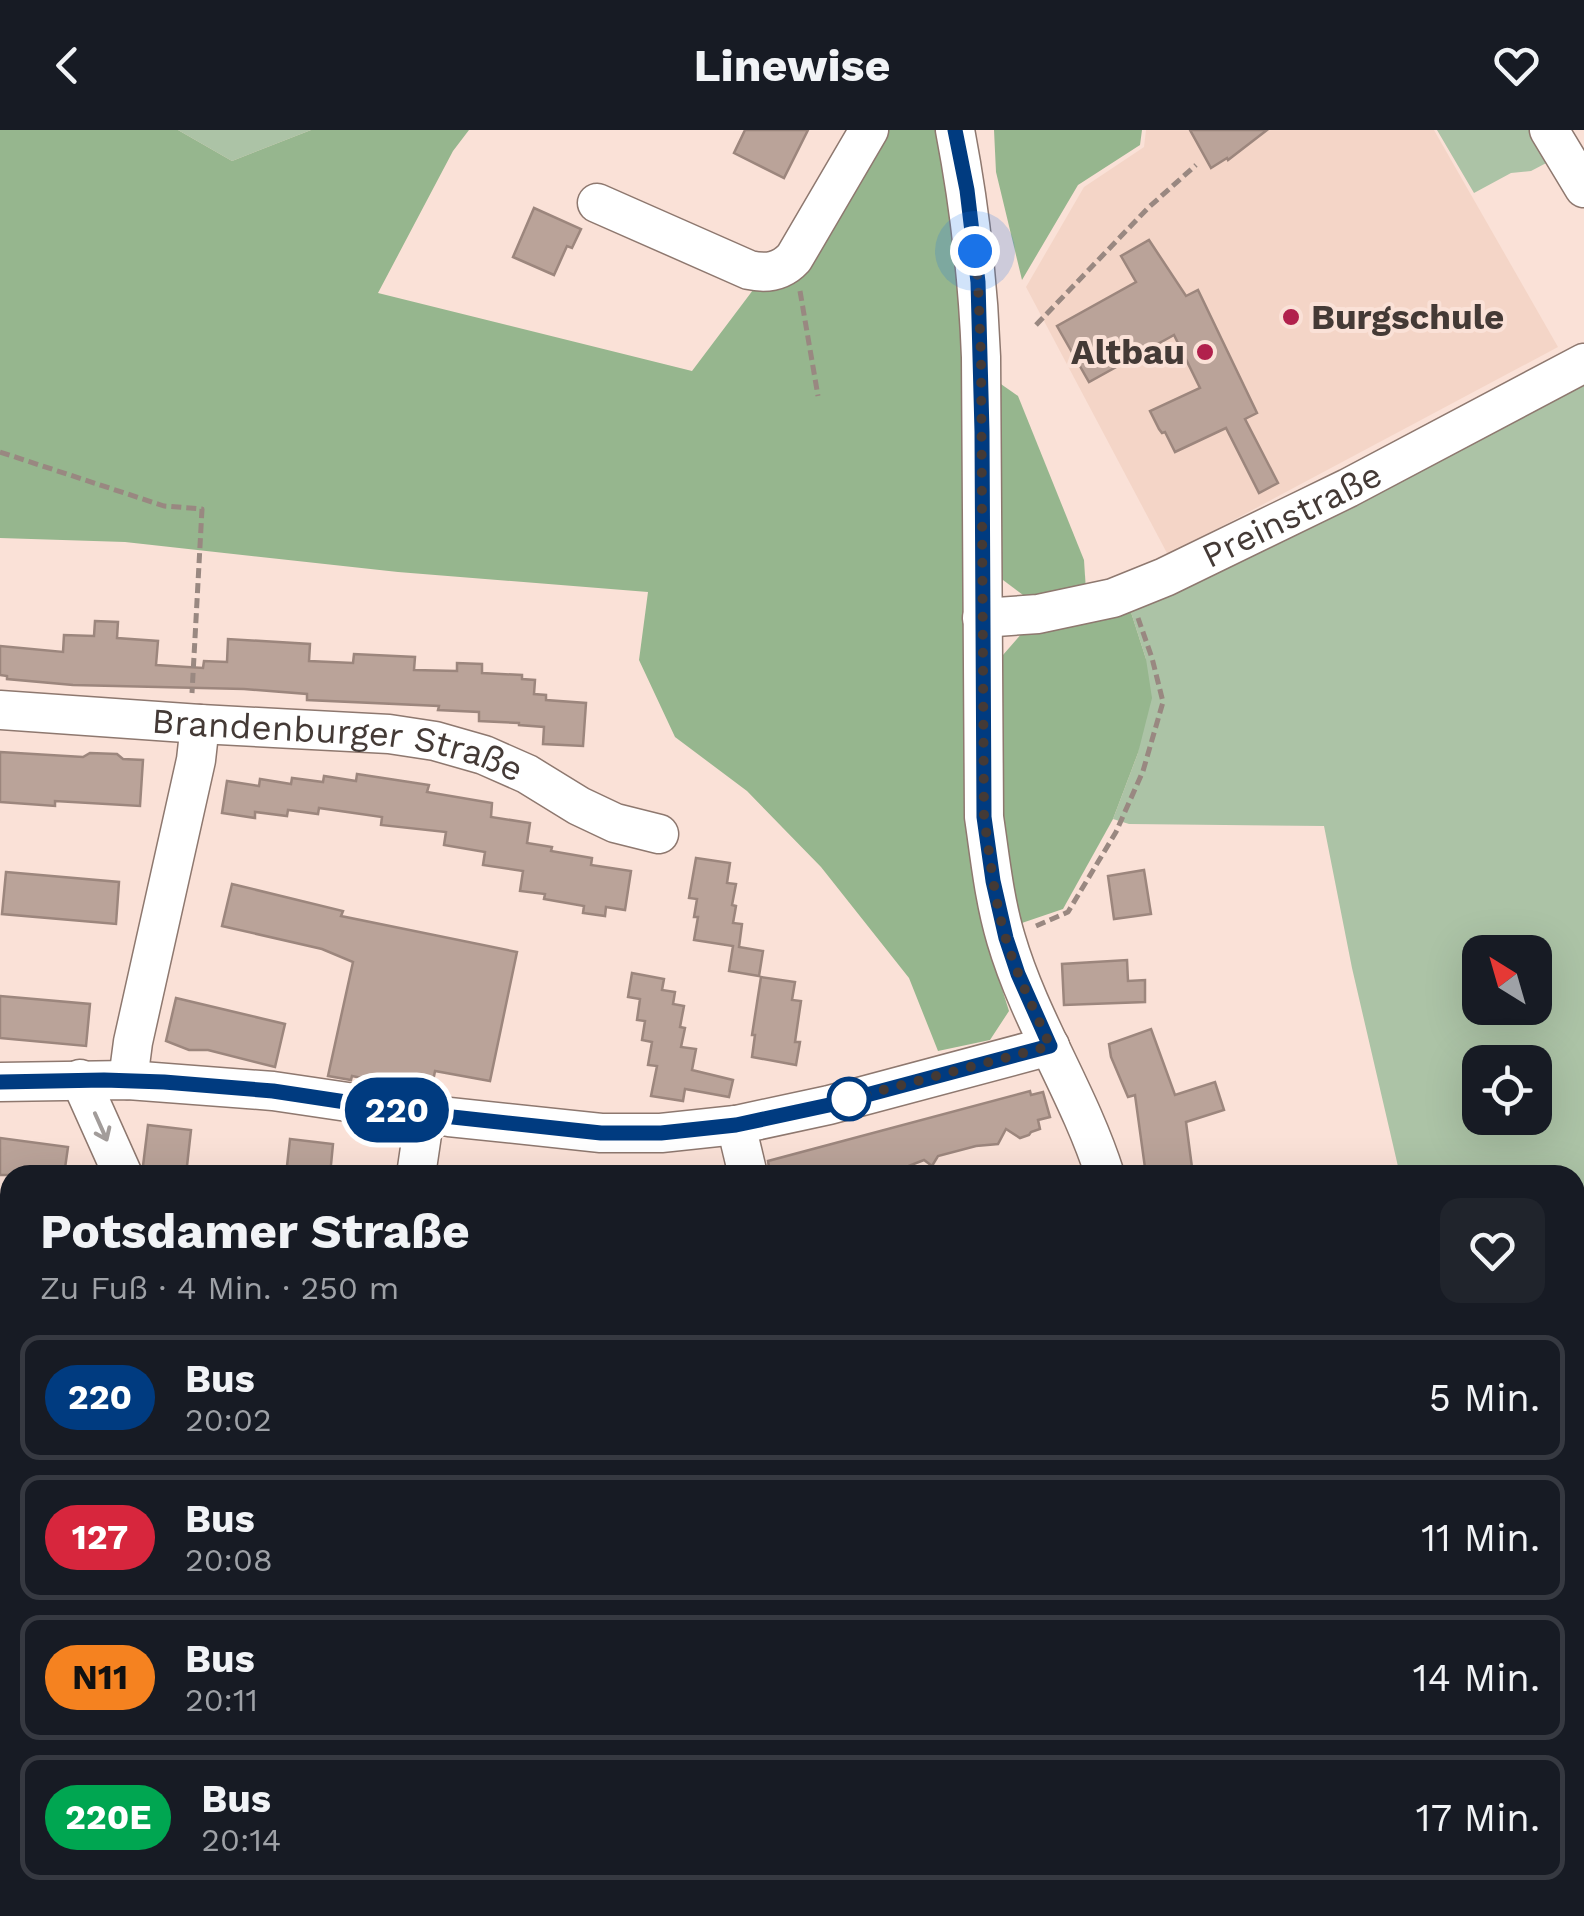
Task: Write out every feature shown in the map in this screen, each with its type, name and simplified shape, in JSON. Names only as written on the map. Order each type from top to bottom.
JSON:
[{"type":"street","points":[[596,204],[749,270],[775,272],[794,258],[869,130]]},
{"type":"street","points":[[955,130],[978,282],[984,817],[993,881],[1018,974],[1081,1110],[1101,1165]]},
{"type":"street","points":[[1549,130],[1584,188]]},
{"type":"street","name":"Preinstraße","points":[[982,618],[1038,614],[1130,592],[1348,488],[1584,363]]},
{"type":"street","name":"Brandenburger Straße","points":[[0,710],[389,734],[435,741],[513,768],[616,823],[660,834]]},
{"type":"street","points":[[128,1080],[136,1026],[180,840],[200,724]]},
{"type":"street","points":[[0,1082],[128,1080],[273,1091],[425,1114],[601,1133],[661,1133],[736,1125],[829,1105],[1050,1046]]},
{"type":"street","points":[[80,1080],[118,1165]]},
{"type":"street","points":[[417,1165],[425,1114]]},
{"type":"street","points":[[736,1125],[746,1165]]},
{"type":"path","points":[[1036,326],[1148,208],[1196,165]]},
{"type":"path","points":[[794,258],[818,396]]},
{"type":"path","points":[[0,452],[164,506],[202,509],[192,701],[200,724]]},
{"type":"path","points":[[1006,938],[1068,912],[1116,832],[1143,771],[1163,702],[1130,592]]},
{"type":"shaded area","name":"Burgschule","points":[[1146,130],[1434,130],[1558,347],[1168,555],[1026,287],[1084,187],[1144,147]]},
{"type":"green space","points":[[0,130],[178,130],[232,161],[311,130],[469,130],[453,151],[378,293],[692,371],[880,130],[939,130],[951,183],[965,342],[965,813],[986,938],[1009,1011],[990,1040],[938,1051],[909,978],[821,867],[747,791],[675,737],[639,660],[648,592],[398,572],[125,542],[0,538]]},
{"type":"green space","points":[[178,130],[311,130],[232,161]]},
{"type":"green space","points":[[994,130],[1142,130],[1140,145],[1078,185],[1022,280],[996,172]]},
{"type":"green space","points":[[1437,130],[1534,130],[1552,160],[1531,171],[1511,173],[1474,193]]},
{"type":"green space","points":[[998,382],[1018,396],[1084,560],[1086,591],[1031,601],[999,577]]},
{"type":"green space","points":[[1584,383],[1584,1165],[1398,1165],[1324,826],[1129,824],[1113,819],[1138,753],[1146,659],[1129,606]]},
{"type":"green space","points":[[1129,606],[1146,659],[1152,698],[1138,753],[1113,819],[1063,909],[1013,926],[996,813],[996,663],[1023,632]]},
{"type":"building","points":[[745,130],[808,130],[784,178],[734,153]]},
{"type":"building","points":[[1190,130],[1267,130],[1211,168]]},
{"type":"building","points":[[534,208],[581,229],[572,248],[567,246],[554,275],[513,257]]},
{"type":"building","points":[[1149,240],[1186,296],[1198,290],[1257,413],[1245,419],[1278,483],[1259,493],[1226,428],[1175,452],[1165,432],[1159,429],[1150,411],[1200,388],[1174,335],[1089,382],[1057,326],[1136,282],[1121,256]]},
{"type":"building","points":[[95,621],[118,622],[117,638],[158,641],[156,665],[203,668],[204,661],[227,662],[228,639],[310,644],[309,661],[353,663],[354,654],[415,657],[414,670],[457,671],[457,663],[482,664],[482,673],[522,675],[522,679],[535,680],[534,694],[546,695],[546,700],[586,703],[583,746],[543,744],[544,727],[479,721],[479,712],[438,710],[439,706],[307,700],[307,694],[244,689],[73,685],[7,679],[0,675],[0,646],[63,652],[64,635],[94,636]]},
{"type":"building","points":[[0,752],[83,757],[90,753],[117,754],[123,759],[143,760],[140,806],[0,802]]},
{"type":"building","points":[[357,774],[429,785],[427,792],[492,803],[491,817],[530,823],[527,843],[592,858],[591,865],[631,871],[625,910],[606,907],[605,916],[583,913],[584,906],[520,891],[523,871],[483,865],[485,852],[444,845],[446,832],[381,825],[382,817],[319,808],[318,814],[288,810],[287,816],[255,812],[255,818],[222,813],[227,781],[259,786],[260,779],[291,784],[292,778],[323,782],[324,776],[356,781]]},
{"type":"building","points":[[696,858],[730,863],[727,883],[736,884],[733,923],[742,924],[739,947],[763,951],[759,976],[729,971],[733,946],[694,940],[697,899],[689,898]]},
{"type":"building","points":[[1144,870],[1151,914],[1114,919],[1108,876]]},
{"type":"building","points":[[6,872],[119,882],[116,924],[2,914]]},
{"type":"building","points":[[232,884],[343,911],[341,916],[517,952],[490,1081],[435,1071],[431,1092],[352,1076],[351,1080],[328,1076],[353,962],[322,949],[222,926]]},
{"type":"building","points":[[1127,960],[1128,981],[1145,980],[1145,1002],[1064,1005],[1062,964]]},
{"type":"building","points":[[632,973],[664,979],[662,990],[675,992],[673,1004],[684,1006],[681,1047],[696,1049],[692,1070],[733,1080],[729,1097],[685,1089],[683,1101],[651,1096],[657,1066],[648,1065],[652,1042],[642,1040],[645,1021],[637,1020],[640,999],[628,997]]},
{"type":"building","points":[[761,977],[795,982],[792,1000],[801,1001],[796,1065],[752,1057]]},
{"type":"building","points":[[0,996],[90,1004],[86,1046],[0,1038]]},
{"type":"building","points":[[176,998],[285,1024],[275,1067],[208,1050],[189,1050],[166,1041]]},
{"type":"building","points":[[1151,1029],[1175,1095],[1215,1082],[1224,1110],[1186,1122],[1192,1165],[1145,1165],[1135,1095],[1128,1097],[1109,1044]]},
{"type":"building","points":[[1030,1091],[1031,1095],[1043,1092],[1050,1117],[1038,1120],[1040,1129],[1029,1135],[1020,1138],[1006,1129],[998,1144],[938,1156],[933,1165],[924,1160],[911,1165],[769,1165],[768,1161]]},
{"type":"building","points":[[148,1125],[191,1130],[187,1165],[143,1165]]},
{"type":"building","points":[[0,1138],[68,1147],[65,1165],[0,1165]]},
{"type":"building","points":[[290,1139],[333,1144],[331,1165],[287,1165]]},
{"type":"bus line","name":"220","points":[[0,1082],[164,1082],[273,1091],[425,1114],[601,1133],[661,1133],[736,1125],[829,1105],[1050,1046],[1006,938],[984,817],[978,282],[955,130]]},
{"type":"place","name":"Burgschule","points":[[1291,317]]},
{"type":"place","name":"Altbau","points":[[1205,352]]},
{"type":"route","points":[[849,1099],[1050,1046],[1006,938],[984,817],[981,357],[975,251]]}]
